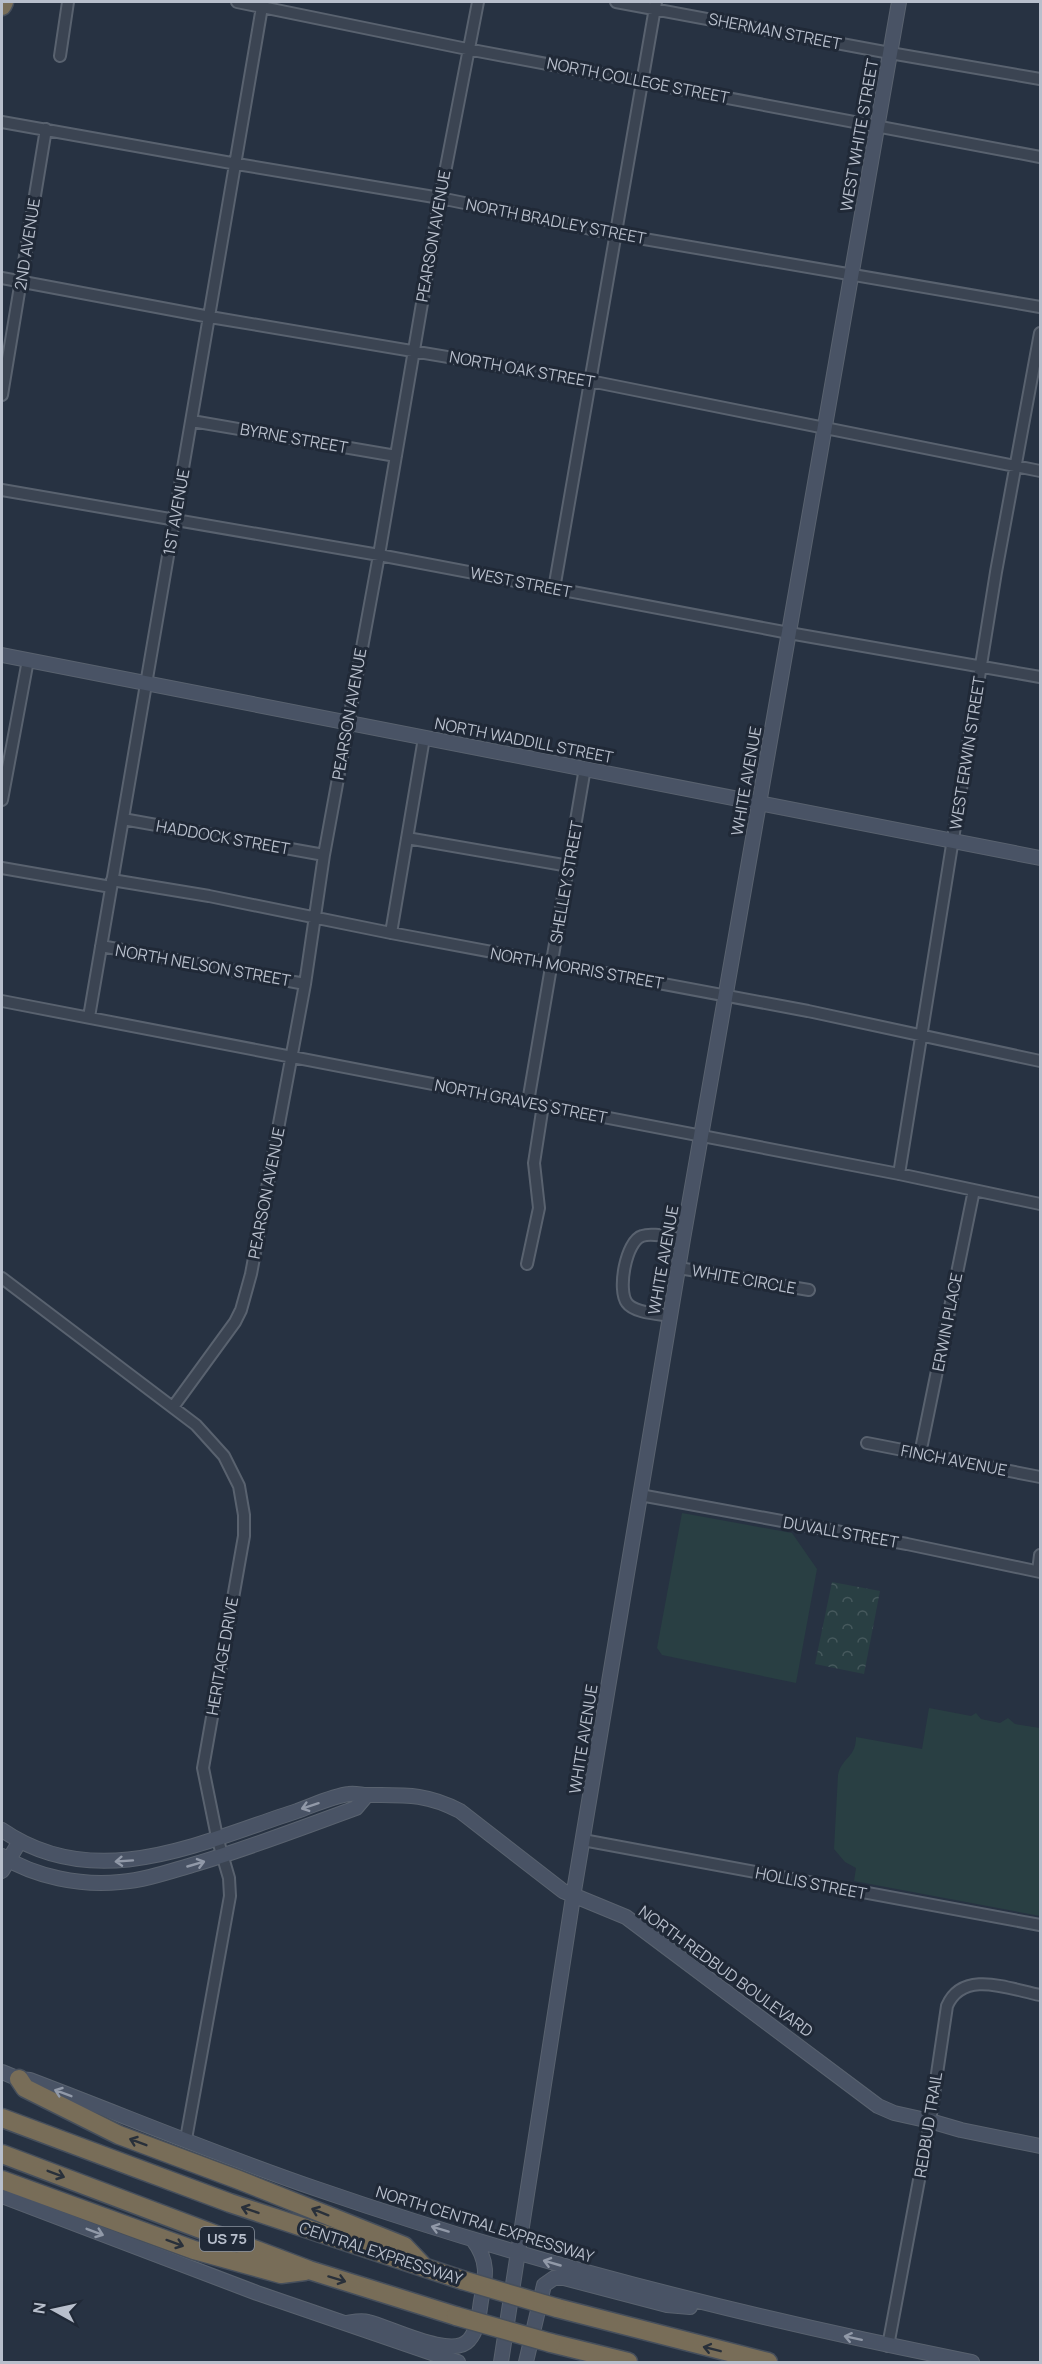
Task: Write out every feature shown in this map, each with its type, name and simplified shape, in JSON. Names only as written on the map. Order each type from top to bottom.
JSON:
[{"type":"highway","points":[[2,6],[4,2]]},
{"type":"highway","points":[[19,2079],[25,2088],[119,2135],[404,2246],[425,2268]]},
{"type":"highway","name":"CENTRAL EXPRESSWAY","points":[[2,2118],[230,2203],[462,2280],[557,2308],[768,2362]]},
{"type":"highway","name":"US 75","points":[[2,2154],[309,2270],[456,2316],[628,2362]]},
{"type":"highway","points":[[2,2180],[194,2250],[281,2274],[309,2270]]},
{"type":"highway","points":[[601,2356],[620,2362]]},
{"type":"street","points":[[60,56],[68,2]]},
{"type":"street","name":"NORTH COLLEGE STREET","points":[[237,2],[467,49],[1041,157]]},
{"type":"street","name":"PEARSON AVENUE","points":[[173,1407],[229,1332],[241,1310],[251,1274],[305,984],[324,855],[379,555],[440,198],[467,49],[478,2]]},
{"type":"street","name":"SHERMAN STREET","points":[[616,2],[655,5],[890,53],[1041,79]]},
{"type":"street","name":"WEST WHITE STREET","points":[[850,274],[879,126],[899,2]]},
{"type":"street","points":[[554,589],[655,5]]},
{"type":"street","name":"1ST AVENUE","points":[[89,1017],[237,164],[262,7]]},
{"type":"street","name":"NORTH BRADLEY STREET","points":[[2,122],[440,198],[615,234],[1041,307]]},
{"type":"street","name":"2ND AVENUE","points":[[2,395],[46,129]]},
{"type":"street","name":"WHITE AVENUE","points":[[501,2362],[516,2253],[573,1897],[640,1495],[850,274]]},
{"type":"street","name":"NORTH OAK STREET","points":[[2,278],[210,317],[590,381],[1041,471]]},
{"type":"street","name":"WEST ERWIN STREET","points":[[899,1174],[980,667],[1016,467],[1038,366],[1041,333]]},
{"type":"street","name":"BYRNE STREET","points":[[192,421],[396,456]]},
{"type":"street","name":"WEST STREET","points":[[2,490],[379,555],[1041,678]]},
{"type":"street","name":"NORTH WADDILL STREET","points":[[2,655],[1041,858]]},
{"type":"street","points":[[2,800],[28,660]]},
{"type":"street","points":[[392,933],[424,738]]},
{"type":"street","name":"SHELLEY STREET","points":[[528,1102],[585,768]]},
{"type":"street","name":"HADDOCK STREET","points":[[123,819],[324,855]]},
{"type":"street","points":[[408,838],[568,866]]},
{"type":"street","name":"NORTH MORRIS STREET","points":[[2,868],[209,896],[392,933],[808,1011],[1041,1061]]},
{"type":"street","name":"NORTH NELSON STREET","points":[[101,946],[305,984]]},
{"type":"street","name":"NORTH GRAVES STREET","points":[[2,1001],[899,1174],[1041,1204]]},
{"type":"street","points":[[527,1264],[539,1208],[534,1163],[543,1105]]},
{"type":"street","name":"ERWIN PLACE","points":[[920,1454],[974,1190]]},
{"type":"street","points":[[670,1316],[633,1308],[627,1303],[624,1296],[623,1278],[626,1260],[632,1244],[645,1234],[683,1239]]},
{"type":"street","name":"WHITE CIRCLE","points":[[679,1268],[809,1290]]},
{"type":"street","name":"HERITAGE DRIVE","points":[[2,1278],[196,1425],[225,1456],[239,1486],[244,1515],[244,1536],[204,1759],[204,1782],[216,1837],[230,1882],[230,1896],[186,2139]]},
{"type":"street","name":"FINCH AVENUE","points":[[867,1443],[1041,1477]]},
{"type":"street","name":"DUVALL STREET","points":[[640,1495],[907,1544],[1039,1572]]},
{"type":"street","points":[[1039,1572],[1041,1555]]},
{"type":"street","name":"NORTH REDBUD BOULEVARD","points":[[2,1830],[20,1841],[73,1859],[117,1862],[149,1858],[350,1793],[402,1794],[421,1796],[441,1802],[460,1811],[573,1897],[626,1917],[878,2106],[894,2113],[961,2130],[1041,2146]]},
{"type":"street","points":[[20,1841],[4,1863],[52,1876],[99,1883],[141,1879],[223,1856],[356,1808],[367,1795]]},
{"type":"street","name":"HOLLIS STREET","points":[[583,1840],[1041,1925]]},
{"type":"street","name":"REDBUD TRAIL","points":[[888,2346],[930,2121],[947,2006],[956,1991],[979,1983],[1041,1995]]},
{"type":"street","name":"NORTH CENTRAL EXPRESSWAY","points":[[2,2072],[19,2079],[30,2080],[315,2189],[516,2253],[641,2288],[728,2309],[888,2346],[972,2362]]},
{"type":"street","points":[[2,2196],[343,2324],[458,2362]]},
{"type":"street","points":[[343,2324],[365,2320],[444,2347],[453,2348],[467,2343],[476,2330],[487,2272],[482,2253],[473,2240]]},
{"type":"street","points":[[526,2362],[544,2285],[554,2278],[564,2278],[667,2305],[728,2309]]},
{"type":"green space","points":[[682,1513],[792,1533],[817,1569],[796,1683],[662,1655],[657,1648]]},
{"type":"green space","points":[[832,1582],[880,1591],[864,1674],[815,1664]]},
{"type":"green space","points":[[929,1708],[971,1716],[976,1713],[981,1719],[1000,1723],[1008,1718],[1015,1724],[1040,1728],[1040,1916],[854,1881],[856,1868],[845,1862],[834,1849],[838,1775],[842,1764],[854,1749],[856,1737],[922,1749]]}]
